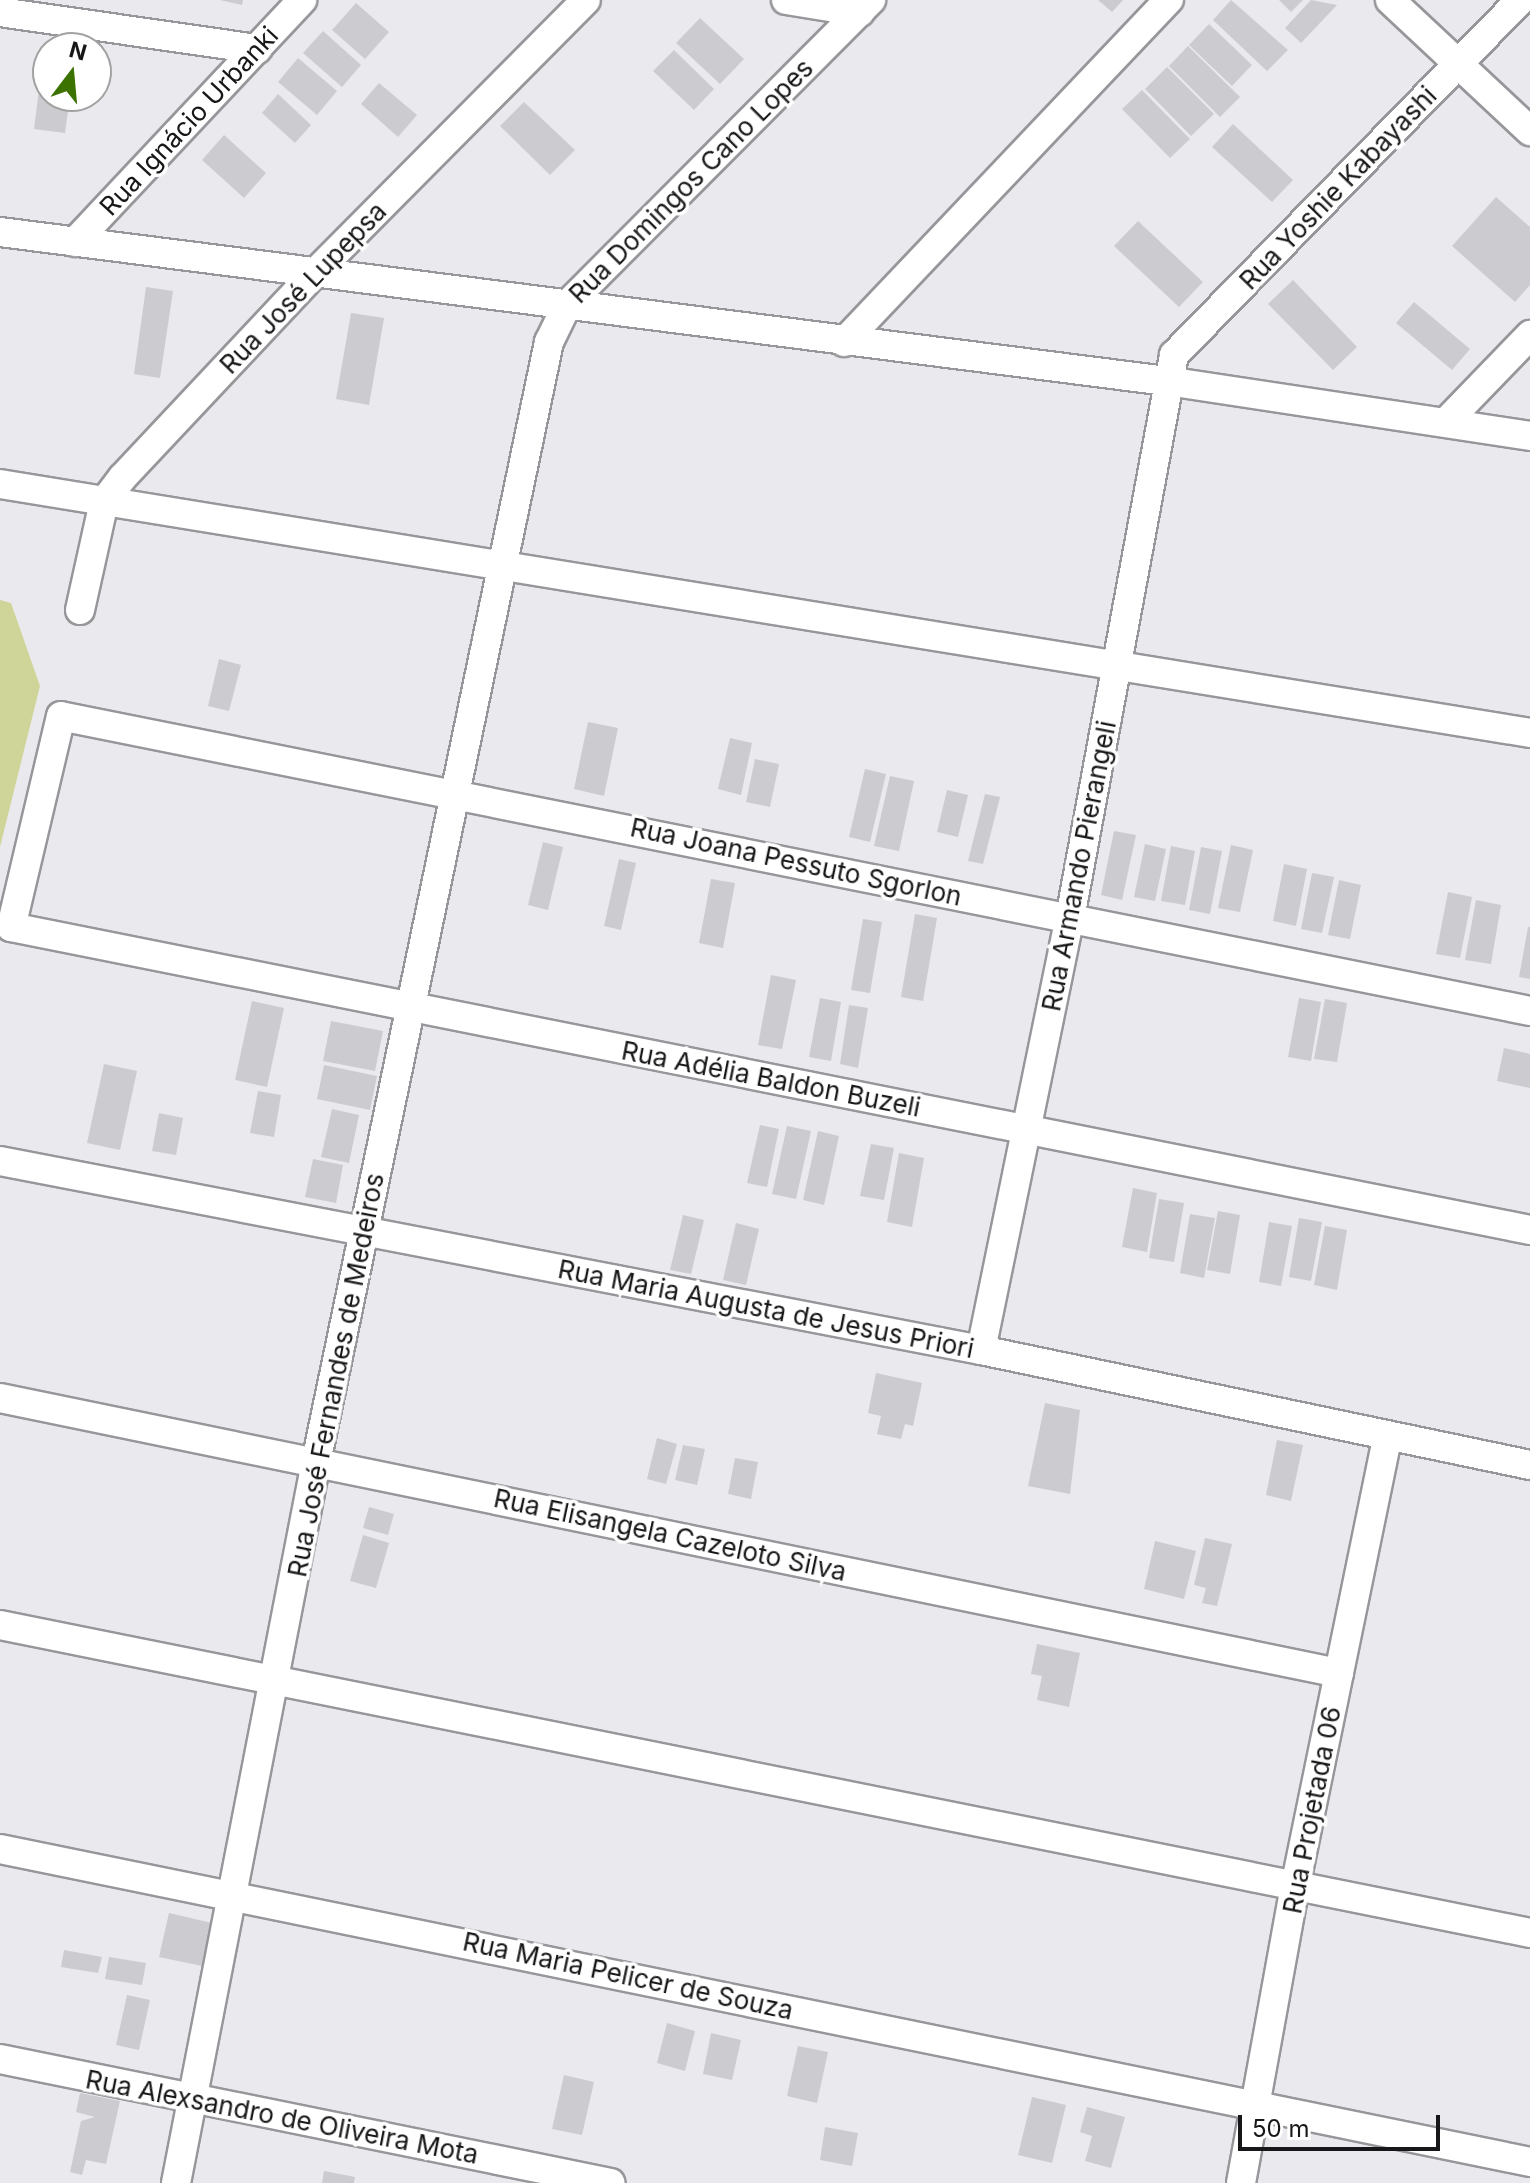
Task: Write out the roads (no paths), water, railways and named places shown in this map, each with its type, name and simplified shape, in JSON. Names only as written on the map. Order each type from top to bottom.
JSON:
[{"type":"street","name":"Rua Ignácio Urbanki","points":[[75,242],[302,0]]},
{"type":"street","name":"Rua José Lupepsa","points":[[104,502],[313,275],[586,0]]},
{"type":"street","points":[[786,0],[866,6]]},
{"type":"street","points":[[844,342],[1169,0]]},
{"type":"street","points":[[1390,0],[1530,131]]},
{"type":"street","name":"Rua Yoshie Kabayashi","points":[[1167,381],[1174,355],[1520,0]]},
{"type":"street","name":"Rua Domingos Cano Lopes","points":[[502,568],[537,385],[567,305],[866,6]]},
{"type":"street","points":[[0,12],[257,49]]},
{"type":"street","points":[[0,232],[313,275],[1167,381],[1530,436]]},
{"type":"street","points":[[1447,421],[1530,335]]},
{"type":"street","name":"Rua Armando Pierangeli","points":[[981,1350],[1118,668],[1167,381]]},
{"type":"street","points":[[0,484],[1530,733]]},
{"type":"street","points":[[80,610],[104,502]]},
{"type":"street","name":"Rua José Fernandes de Medeiros","points":[[176,2183],[316,1462],[502,568]]},
{"type":"street","name":"Rua Joana Pessuto Sgorlon","points":[[11,927],[61,716],[456,792],[1530,1011]]},
{"type":"street","name":"Rua Adélia Baldon Buzeli","points":[[11,927],[1530,1230]]},
{"type":"street","name":"Rua Maria Augusta de Jesus Priori","points":[[0,1161],[981,1350],[1387,1438],[1530,1465]]},
{"type":"street","name":"Rua Elisangela Cazeloto Silva","points":[[0,1398],[1339,1673]]},
{"type":"street","name":"Rua Projetada 06","points":[[1241,2183],[1295,1887],[1387,1438]]},
{"type":"street","points":[[0,1625],[1530,1933]]},
{"type":"street","name":"Rua Maria Pelicer de Souza","points":[[0,1849],[1530,2162]]},
{"type":"street","name":"Rua Alexsandro de Oliveira Mota","points":[[0,2059],[611,2183]]}]
